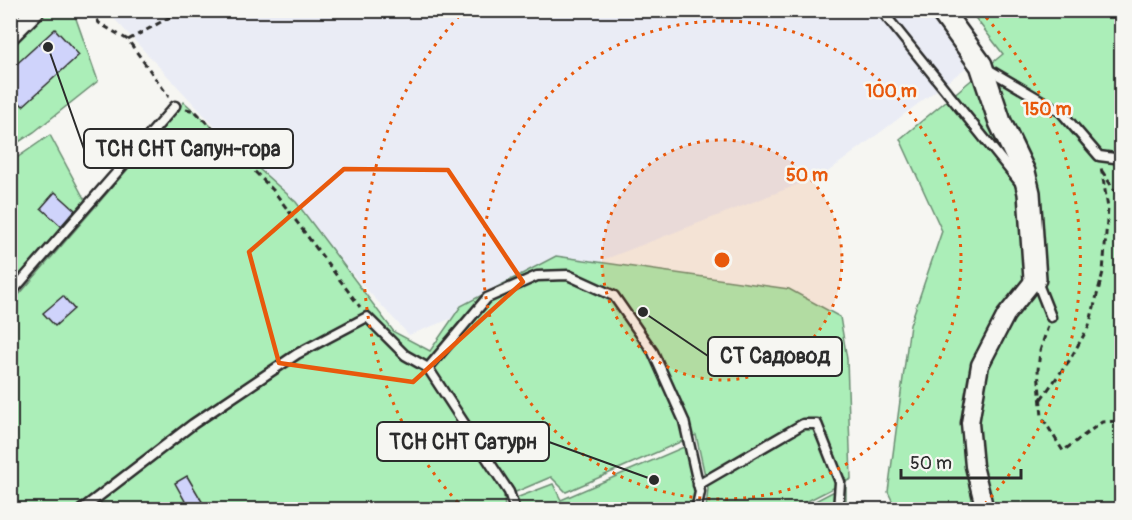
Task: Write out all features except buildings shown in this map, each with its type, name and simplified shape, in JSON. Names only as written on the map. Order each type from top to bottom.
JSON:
[{"type":"street","points":[[10,36],[36,10]]},
{"type":"street","points":[[941,10],[981,65],[1000,122],[1024,172],[1029,193],[1035,279],[1006,315],[980,365],[970,423],[974,466],[985,510]]},
{"type":"lane","points":[[881,10],[1029,193]]},
{"type":"lane","points":[[981,65],[1062,112],[1099,156],[1122,159]]},
{"type":"lane","points":[[10,294],[175,106]]},
{"type":"lane","points":[[428,368],[487,298],[537,276],[568,275],[614,296],[653,352],[684,421],[699,492],[696,510]]},
{"type":"lane","points":[[1035,279],[1051,317]]},
{"type":"lane","points":[[81,510],[202,418],[297,354],[367,317],[405,355],[428,368],[509,492],[515,510]]},
{"type":"lane","points":[[698,485],[803,424],[817,424],[840,482],[838,510]]},
{"type":"path","points":[[92,10],[99,23],[128,40],[175,106],[195,111],[273,190],[367,317]]},
{"type":"path","points":[[128,40],[183,10]]},
{"type":"path","points":[[1041,399],[1069,361],[1089,326],[1103,272],[1108,208],[1099,156]]},
{"type":"path","points":[[1101,170],[1122,202]]},
{"type":"path","points":[[1051,317],[1040,351],[1038,370],[1042,417],[1063,450],[1102,422],[1122,421]]},
{"type":"highlighted area","points":[[344,169],[448,170],[523,282],[413,382],[279,363],[249,252]]},
{"type":"shaded area","points":[[107,11],[929,11],[971,64],[825,174],[409,335]]},
{"type":"green space","points":[[11,11],[70,11],[74,13],[98,81],[34,132],[11,147]]},
{"type":"green space","points":[[970,11],[1121,11],[1121,509],[896,509],[888,492],[910,325],[942,231],[900,139],[1003,54]]},
{"type":"green space","points":[[184,102],[296,202],[394,332],[430,351],[461,306],[556,256],[789,289],[840,317],[847,359],[851,479],[792,509],[706,509],[708,489],[696,435],[566,492],[551,477],[504,497],[505,509],[11,510],[11,304]]},
{"type":"green space","points":[[50,135],[88,206],[11,294],[11,162]]},
{"type":"green space","points":[[693,443],[702,484],[701,510],[520,509],[516,498],[553,484],[561,500]]},
{"type":"green space","points":[[846,485],[846,509],[800,509]]},
{"type":"place","name":"ТСН СНТ Сапун-гора","points":[[48,47]]},
{"type":"place","name":"СТ Садовод","points":[[643,312]]},
{"type":"place","name":"ТСН СНТ Сатурн","points":[[654,480]]}]
